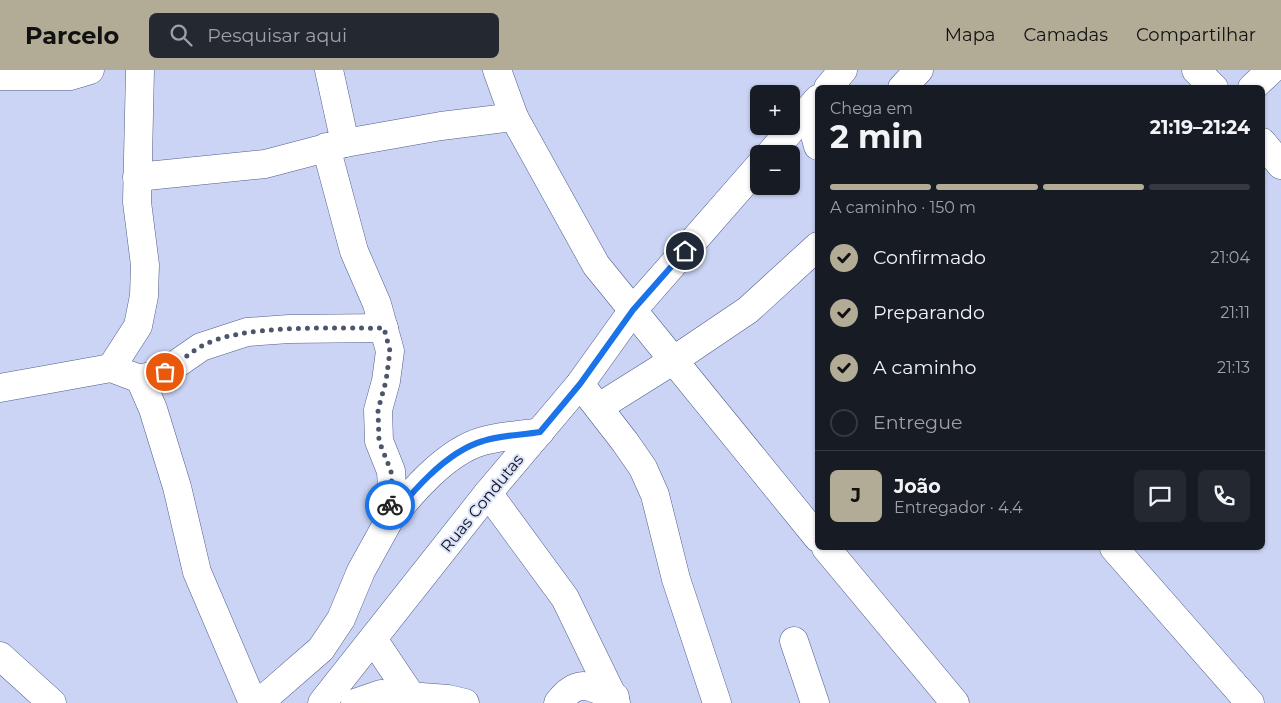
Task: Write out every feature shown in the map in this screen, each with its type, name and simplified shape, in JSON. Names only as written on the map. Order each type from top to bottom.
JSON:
[{"type":"street","points":[[0,76],[70,76],[90,70]]},
{"type":"street","points":[[111,368],[138,326],[144,296],[145,265],[139,228],[137,177],[140,70]]},
{"type":"street","points":[[329,70],[335,145],[354,251],[377,304],[390,351],[386,381],[378,410],[379,441],[391,471],[392,488],[387,524]]},
{"type":"street","points":[[497,70],[514,117],[596,265],[815,534]]},
{"type":"street","points":[[830,85],[843,70]]},
{"type":"street","points":[[905,85],[919,70]]},
{"type":"street","points":[[1196,70],[1211,85]]},
{"type":"street","points":[[1255,85],[1271,70]]},
{"type":"street","points":[[813,104],[815,121]]},
{"type":"street","points":[[778,145],[813,104]]},
{"type":"street","points":[[137,177],[265,164],[335,145],[441,126],[514,117]]},
{"type":"street","points":[[1265,146],[1281,166]]},
{"type":"street","name":"Ruas Condutas","points":[[322,703],[488,493],[580,384],[633,310],[750,176]]},
{"type":"street","points":[[599,407],[674,360],[748,310],[815,249]]},
{"type":"street","points":[[0,388],[111,368],[140,379],[165,372],[201,347],[247,332],[289,329],[384,328]]},
{"type":"street","points":[[140,379],[152,409],[177,487],[197,572],[253,703]]},
{"type":"street","points":[[580,384],[643,468],[655,495],[676,579],[717,703]]},
{"type":"street","points":[[259,703],[321,649],[342,619],[360,571],[387,524],[405,501],[430,475],[458,453],[482,441],[540,432]]},
{"type":"street","points":[[488,493],[565,598],[616,700]]},
{"type":"street","points":[[828,550],[954,703]]},
{"type":"street","points":[[1116,550],[1250,703]]},
{"type":"street","points":[[374,638],[414,700]]},
{"type":"street","points":[[794,641],[815,703]]},
{"type":"street","points":[[0,656],[52,703]]},
{"type":"street","points":[[558,703],[566,693],[575,687],[587,685],[616,700]]},
{"type":"street","points":[[355,703],[381,694],[414,700],[448,699],[465,703]]},
{"type":"way so far","points":[[165,372],[201,347],[247,332],[289,329],[384,328],[390,351],[386,381],[378,410],[379,441],[391,471],[390,505]]},
{"type":"route","points":[[390,505],[387,524],[405,501],[430,475],[458,453],[482,441],[540,432],[580,384],[633,310],[685,251]]}]
